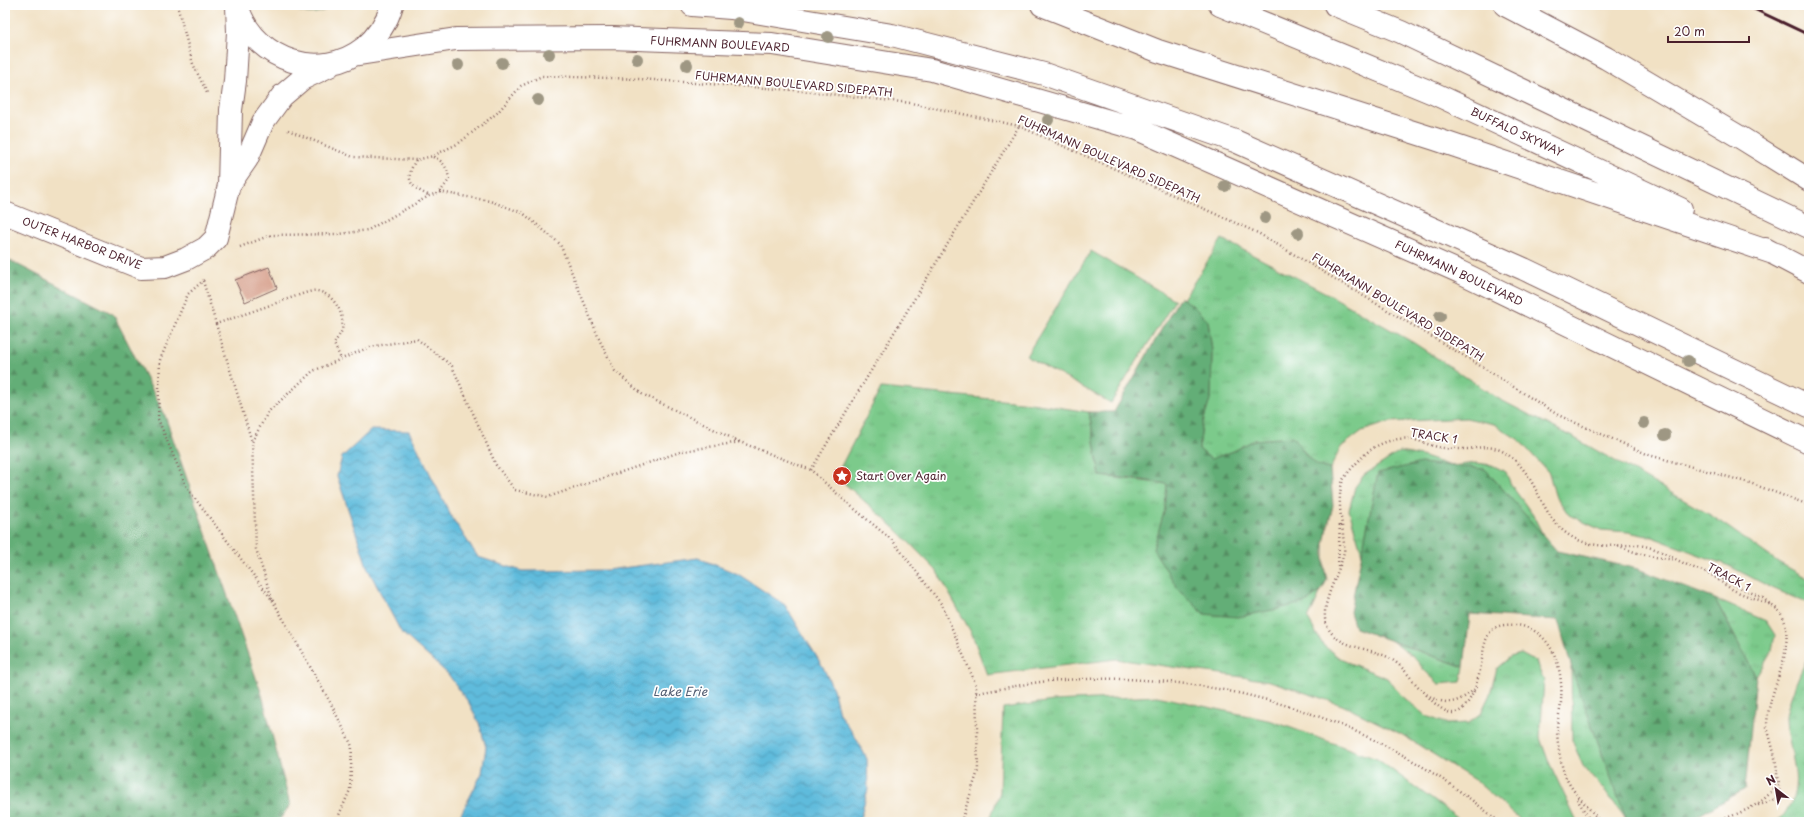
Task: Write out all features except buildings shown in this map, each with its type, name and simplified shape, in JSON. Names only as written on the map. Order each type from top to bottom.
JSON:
[{"type":"main road","name":"FUHRMANN BOULEVARD","points":[[237,6],[241,18],[254,38],[263,46],[284,59],[307,64],[331,63],[348,57],[364,48],[382,29],[392,5]]},
{"type":"main road","points":[[692,5],[731,8],[892,35],[1044,74],[1234,141],[1524,269],[1809,406]]},
{"type":"main road","points":[[1042,5],[1158,50],[1435,139],[1778,255]]},
{"type":"main road","name":"BUFFALO SKYWAY","points":[[1220,5],[1433,93],[1778,255],[1809,272]]},
{"type":"main road","points":[[1335,5],[1400,32],[1809,227]]},
{"type":"main road","points":[[1505,5],[1606,58],[1809,180]]},
{"type":"main road","name":"OUTER HARBOR DRIVE","points":[[5,213],[141,268],[165,267],[186,259],[206,248],[216,238],[229,185],[231,110],[235,81],[238,32],[237,6]]},
{"type":"main road","name":"FUHRMANN BOULEVARD","points":[[348,57],[456,39],[612,38],[772,44],[932,70],[1137,129],[1460,272],[1809,442]]},
{"type":"main road","name":"OUTER HARBOR DRIVE","points":[[229,185],[248,159],[263,122],[282,96],[302,79],[348,57]]},
{"type":"main road","points":[[1103,119],[1113,98]]},
{"type":"path","points":[[177,5],[193,64],[205,92],[210,97]]},
{"type":"path","name":"FUHRMANN BOULEVARD SIDEPATH","points":[[286,130],[353,157],[416,160],[433,156],[459,143],[497,113],[521,86],[542,76],[640,79],[801,91],[911,103],[1019,126],[1258,233],[1472,360],[1558,415],[1649,455],[1750,483],[1809,505]]},
{"type":"path","points":[[811,470],[1019,126]]},
{"type":"path","points":[[433,156],[442,162],[448,173],[449,180],[440,192]]},
{"type":"path","points":[[416,160],[411,168],[411,180],[417,190],[429,196]]},
{"type":"path","points":[[238,248],[271,236],[340,234],[368,230],[429,196],[440,192],[490,201],[523,213],[560,244],[600,342],[615,371],[642,394],[740,442],[811,470],[893,541],[942,604],[976,685],[978,771],[961,822]]},
{"type":"path","points":[[209,275],[188,294],[160,360],[158,419],[187,488],[273,601],[330,702],[352,746],[350,790],[336,822]]},
{"type":"path","points":[[201,277],[252,442],[256,549],[273,601]]},
{"type":"path","points":[[216,324],[305,293],[316,291],[326,294],[337,305],[343,318],[341,332],[334,344],[341,359]]},
{"type":"path","points":[[252,442],[268,412],[314,371],[370,347],[416,339],[452,366],[496,465],[515,490],[548,497],[683,451],[740,442]]},
{"type":"path","name":"TRACK 1","points":[[1476,689],[1456,702],[1443,702],[1420,690],[1394,660],[1337,639],[1330,631],[1324,616],[1327,601],[1345,549],[1340,514],[1344,479],[1367,452],[1385,443],[1409,439],[1438,447],[1489,447],[1505,454],[1520,466],[1535,487],[1550,517],[1558,528],[1566,534],[1591,544],[1643,545],[1654,547],[1677,560],[1711,574],[1730,589],[1775,609]]},
{"type":"path","points":[[1338,570],[1340,514]]},
{"type":"path","points":[[1618,545],[1632,552],[1646,556],[1677,560]]},
{"type":"path","points":[[1711,574],[1763,598],[1777,610],[1784,620],[1787,641],[1770,699],[1767,719],[1767,727],[1777,773],[1779,788],[1778,797],[1769,802],[1755,805],[1716,822]]},
{"type":"path","points":[[1420,690],[1449,713],[1459,713],[1465,709],[1476,689],[1485,639],[1494,628],[1500,625],[1508,624],[1524,626],[1536,632],[1549,643],[1556,657],[1559,670],[1562,700],[1557,727],[1564,773],[1591,822]]},
{"type":"path","points":[[976,693],[1062,680],[1129,679],[1186,683],[1255,696],[1324,718],[1366,736],[1416,762],[1470,798],[1499,822]]},
{"type":"path","points":[[1755,805],[1770,794],[1775,784],[1777,773]]},
{"type":"path","points":[[1574,792],[1600,822]]},
{"type":"green space","points":[[289,5],[333,5],[316,13],[306,13]]},
{"type":"green space","points":[[1222,239],[1328,294],[1414,343],[1499,399],[1578,440],[1712,516],[1778,562],[1809,579],[1809,610],[1807,603],[1772,588],[1729,566],[1652,537],[1628,532],[1601,530],[1569,515],[1555,495],[1549,473],[1519,440],[1494,424],[1466,418],[1390,422],[1362,431],[1341,447],[1330,469],[1323,468],[1313,462],[1294,437],[1254,440],[1234,451],[1211,460],[1199,449],[1202,426],[1211,396],[1212,351],[1208,321],[1183,299]]},
{"type":"green space","points":[[1091,251],[1175,300],[1111,403],[1026,356]]},
{"type":"green space","points":[[5,258],[113,314],[164,413],[262,695],[290,805],[278,822],[5,822]]},
{"type":"green space","points":[[1180,297],[1191,304],[1208,321],[1212,351],[1211,396],[1202,426],[1199,449],[1211,459],[1234,451],[1254,440],[1294,437],[1313,462],[1323,468],[1330,469],[1333,505],[1324,543],[1324,567],[1327,580],[1321,591],[1307,602],[1238,617],[1204,614],[1178,589],[1153,549],[1165,509],[1167,484],[1100,476],[1089,412],[1114,412]]},
{"type":"green space","points":[[881,388],[1031,403],[1089,412],[1100,476],[1167,484],[1165,509],[1307,602],[1321,591],[1308,619],[1323,645],[1342,660],[1387,678],[1401,695],[1426,716],[1448,724],[1468,723],[1481,713],[1490,694],[1497,668],[1510,657],[1521,654],[1536,662],[1544,681],[1540,738],[1548,760],[1577,822],[1523,822],[1476,781],[1401,734],[1342,705],[1270,681],[1116,659],[987,675],[972,634],[936,570],[897,530],[836,476]]},
{"type":"green space","points":[[1400,452],[1421,456],[1451,466],[1476,463],[1492,465],[1506,472],[1511,485],[1533,515],[1544,537],[1485,469],[1378,473],[1362,554],[1349,510],[1355,487],[1364,475]]},
{"type":"green space","points":[[1421,463],[1485,469],[1557,551],[1638,569],[1715,599],[1756,677],[1745,789],[1687,822],[1627,822],[1575,679],[1558,620],[1470,614],[1464,667],[1355,628],[1350,612],[1378,473]]},
{"type":"green space","points":[[1715,599],[1766,621],[1775,635],[1772,650],[1756,677]]},
{"type":"green space","points":[[1393,642],[1464,667],[1461,682],[1439,684],[1424,670],[1414,657]]},
{"type":"green space","points":[[1809,657],[1809,822],[1774,822],[1779,820],[1784,815],[1793,797],[1795,786],[1794,763],[1786,717],[1795,686]]},
{"type":"green space","points":[[1571,667],[1626,819],[1606,792],[1583,766],[1572,740]]},
{"type":"green space","points":[[1157,696],[1272,721],[1377,759],[1463,822],[989,822],[1000,792],[1003,708],[1053,701]]},
{"type":"water","name":"Lake Erie","points":[[371,430],[409,431],[451,516],[478,557],[522,571],[607,570],[698,558],[738,574],[785,605],[823,667],[833,689],[839,713],[856,738],[867,759],[868,789],[859,822],[457,822],[482,773],[486,747],[479,723],[469,703],[448,674],[401,632],[368,569],[337,476],[342,457]]},
{"type":"railway","points":[[1754,9],[1809,35]]},
{"type":"place","name":"Start Over Again","points":[[842,476]]}]
